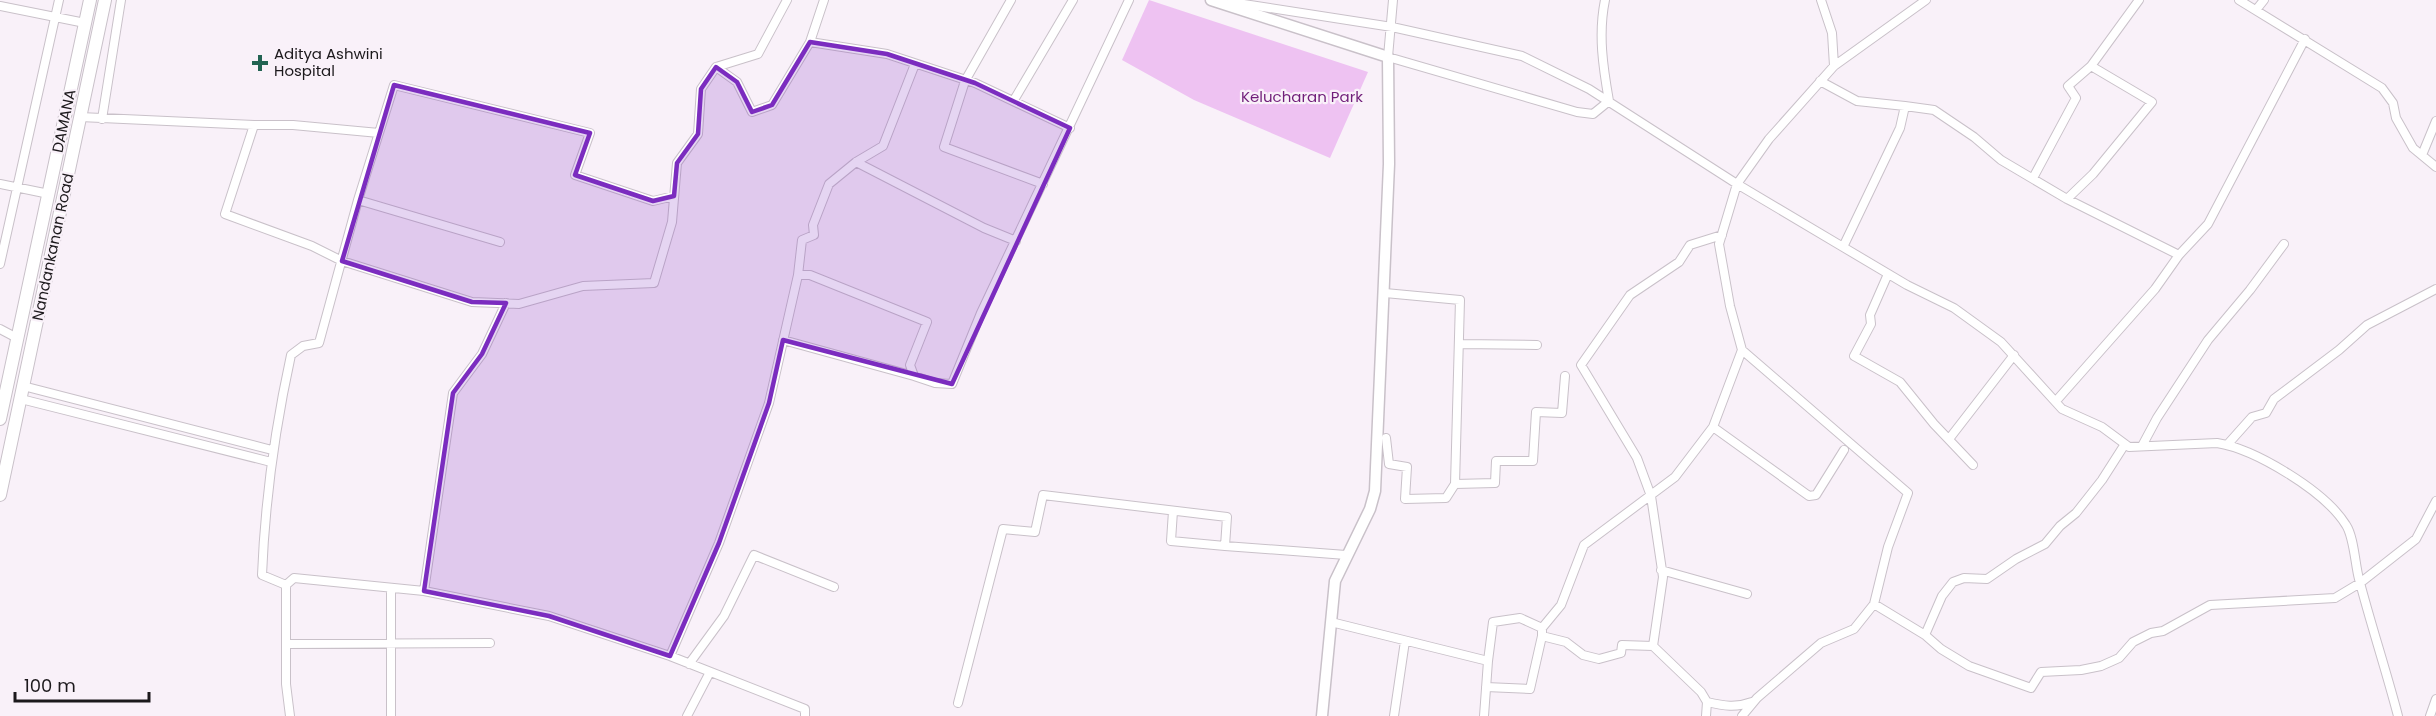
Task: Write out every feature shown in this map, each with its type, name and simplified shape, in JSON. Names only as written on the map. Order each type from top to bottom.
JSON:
[{"type":"main road","name":"DAMANA","points":[[0,419],[5,374],[17,338],[90,0]]},
{"type":"main road","name":"Nandankanan Road","points":[[0,495],[105,0]]},
{"type":"street","points":[[0,264],[59,0]]},
{"type":"street","points":[[102,119],[121,0]]},
{"type":"street","points":[[254,125],[225,214],[312,246],[342,261],[472,302],[519,304],[583,285],[654,283],[672,222],[677,163],[698,134],[700,89],[716,67],[759,54],[787,0]]},
{"type":"street","points":[[716,67],[737,82],[752,112],[772,105],[810,42],[824,0]]},
{"type":"street","points":[[1011,0],[965,81],[944,147],[1043,184]]},
{"type":"street","points":[[1014,100],[1073,0]]},
{"type":"street","points":[[783,340],[935,383],[952,384],[981,313],[1129,0]]},
{"type":"street","points":[[1213,0],[1392,27],[1522,56],[1589,89],[1737,184],[1843,248],[1954,308],[2001,342],[2062,409],[2102,427],[2129,447],[2217,443],[2253,454],[2324,498],[2347,526],[2360,583],[2383,656],[2398,716]]},
{"type":"street","points":[[1213,0],[1388,57],[1577,112],[1593,114],[1609,101]]},
{"type":"street","points":[[1322,716],[1335,581],[1370,509],[1375,491],[1389,164],[1388,57],[1393,0]]},
{"type":"street","points":[[1605,0],[1602,16],[1602,60],[1609,101]]},
{"type":"street","points":[[1821,0],[1832,33],[1834,66]]},
{"type":"street","points":[[1742,716],[1755,701],[1821,643],[1854,628],[1874,604],[1888,547],[1908,493],[1742,350],[1730,306],[1719,244],[1737,184],[1769,139],[1834,66],[1926,0]]},
{"type":"street","points":[[2033,178],[2076,98],[2068,86],[2091,66],[2139,0]]},
{"type":"street","points":[[2239,0],[2382,88],[2393,103],[2396,118],[2413,148],[2436,167]]},
{"type":"street","points":[[2256,10],[2264,0]]},
{"type":"street","points":[[0,6],[85,23]]},
{"type":"street","points":[[2056,401],[2155,289],[2179,255],[2208,224],[2305,39]]},
{"type":"street","points":[[810,42],[887,54],[1014,100],[1070,128]]},
{"type":"street","points":[[670,656],[719,543],[769,403],[798,275],[802,240],[814,235],[813,225],[829,184],[856,162],[884,146],[915,64]]},
{"type":"street","points":[[2067,199],[2093,174],[2152,102],[2091,66]]},
{"type":"street","points":[[1820,81],[1857,101],[1934,110],[1974,137],[2001,160],[2067,199],[2179,255]]},
{"type":"street","points":[[286,585],[262,575],[265,513],[272,450],[291,355],[303,346],[318,343],[358,200],[394,85],[590,133],[574,175],[653,201],[674,196]]},
{"type":"street","points":[[1843,248],[1900,128],[1905,106]]},
{"type":"street","points":[[80,117],[293,125],[379,133]]},
{"type":"street","points":[[2422,155],[2436,121]]},
{"type":"street","points":[[856,162],[984,228],[1016,241]]},
{"type":"street","points":[[0,184],[49,194]]},
{"type":"street","points":[[358,200],[500,242]]},
{"type":"street","points":[[1653,646],[1663,577],[1651,496],[1637,458],[1581,365],[1630,295],[1679,262],[1690,245],[1722,235]]},
{"type":"street","points":[[2142,446],[2157,418],[2208,340],[2250,290],[2284,244]]},
{"type":"street","points":[[1888,274],[1870,315],[1871,324],[1854,356],[1900,382],[1973,465]]},
{"type":"street","points":[[798,275],[810,275],[927,322],[910,365],[914,376]]},
{"type":"street","points":[[2227,445],[2252,417],[2266,413],[2274,399],[2339,350],[2367,325],[2436,289]]},
{"type":"street","points":[[1385,293],[1460,300],[1455,484],[1446,498],[1405,499],[1407,467],[1389,464],[1386,438]]},
{"type":"street","points":[[424,591],[453,393],[483,354],[506,303]]},
{"type":"street","points":[[0,329],[17,338]]},
{"type":"street","points":[[1459,344],[1538,345]]},
{"type":"street","points":[[1486,687],[1530,689],[1542,632],[1561,605],[1584,545],[1675,477],[1713,427],[1742,350]]},
{"type":"street","points":[[1948,439],[2014,355]]},
{"type":"street","points":[[1455,484],[1495,483],[1496,461],[1533,461],[1536,412],[1562,413],[1565,376]]},
{"type":"street","points":[[22,392],[272,450]]},
{"type":"street","points":[[22,392],[271,462]]},
{"type":"street","points":[[1713,427],[1809,496],[1816,495],[1844,450]]},
{"type":"street","points":[[1925,635],[1942,596],[1953,582],[1964,578],[1987,579],[2045,544],[2060,526],[2076,513],[2102,480],[2125,444]]},
{"type":"street","points":[[958,703],[1003,529],[1035,532],[1043,495],[1227,517],[1225,546]]},
{"type":"street","points":[[1874,604],[1925,635],[1941,649],[1968,666],[2031,688],[2041,672],[2081,670],[2101,666],[2119,658],[2133,642],[2151,633],[2163,631],[2210,605],[2335,598],[2360,583],[2415,539],[2436,501]]},
{"type":"street","points":[[1173,512],[1170,541],[1346,555]]},
{"type":"street","points":[[689,664],[724,616],[754,555],[834,586]]},
{"type":"street","points":[[1661,570],[1747,594]]},
{"type":"street","points":[[290,716],[286,684],[286,585],[294,578],[424,591],[549,616],[670,656],[805,709],[805,716]]},
{"type":"street","points":[[391,588],[391,716]]},
{"type":"street","points":[[1484,716],[1493,622],[1520,618],[1542,632],[1566,642],[1583,655],[1599,659],[1621,653],[1622,645],[1653,646],[1701,692],[1707,702],[1706,716]]},
{"type":"street","points":[[1331,622],[1488,661]]},
{"type":"street","points":[[1394,716],[1405,641]]},
{"type":"street","points":[[286,644],[490,643]]},
{"type":"street","points":[[687,716],[710,672]]},
{"type":"street","points":[[2430,716],[2436,699]]},
{"type":"street","points":[[1707,702],[1738,706],[1755,701]]},
{"type":"highlighted area","points":[[810,42],[887,54],[975,83],[1070,128],[952,384],[783,340],[769,403],[719,543],[670,656],[549,616],[424,591],[453,393],[482,354],[506,303],[472,302],[342,261],[394,85],[590,133],[575,175],[653,201],[674,196],[677,163],[698,134],[701,89],[716,67],[737,82],[752,112],[772,105]]},
{"type":"green space","name":"Kelucharan Park","points":[[1149,0],[1368,72],[1330,158],[1194,100],[1122,60]]},
{"type":"place","name":"Aditya Ashwini Hospital","points":[[260,63]]}]
